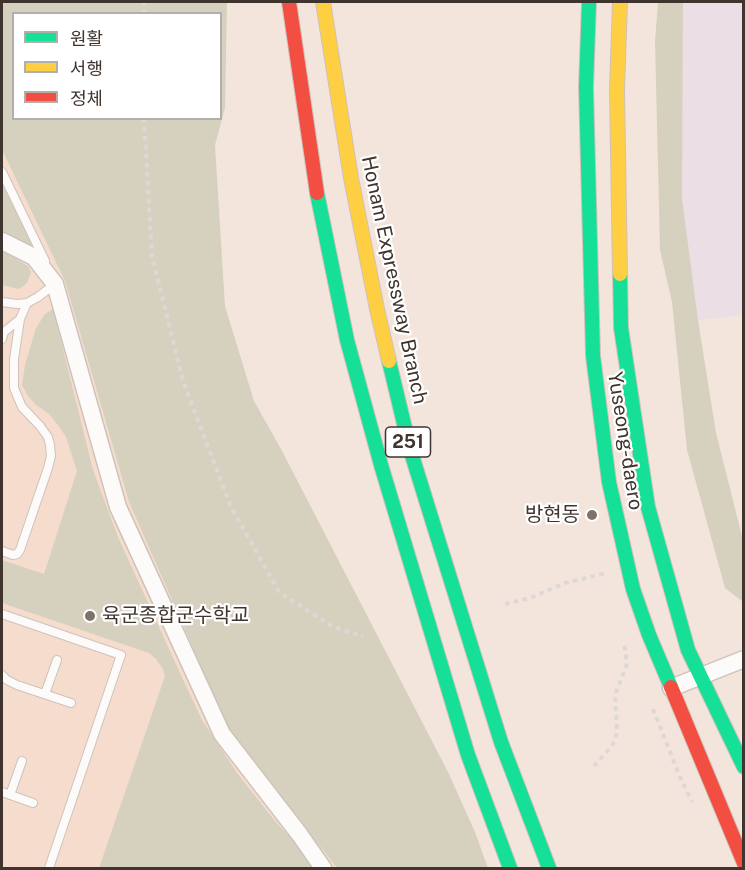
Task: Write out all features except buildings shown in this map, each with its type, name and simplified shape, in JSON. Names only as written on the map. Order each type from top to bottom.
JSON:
[{"type":"main road","name":"251","points":[[289,2],[315,182],[346,340],[384,476],[468,755],[510,868]]},
{"type":"main road","name":"Honam Expressway Branch","points":[[323,2],[351,178],[377,309],[410,449],[501,742],[549,868]]},
{"type":"main road","name":"Yuseong-daero","points":[[589,2],[586,87],[593,356],[609,482],[633,589],[649,635],[744,863]]},
{"type":"main road","name":"Yuseong-daero","points":[[620,2],[617,89],[621,328],[648,507],[688,650],[744,767]]},
{"type":"street","points":[[2,241],[34,257],[55,284],[118,507],[222,734],[323,868]]},
{"type":"street","points":[[671,688],[744,659]]},
{"type":"lane","points":[[2,172],[55,284],[27,303],[2,302]]},
{"type":"lane","points":[[2,551],[14,555],[20,550],[51,456],[48,437],[22,407],[14,388],[14,359],[20,319],[27,303]]},
{"type":"lane","points":[[2,339],[4,332],[20,319]]},
{"type":"lane","points":[[2,614],[121,655],[49,868]]},
{"type":"lane","points":[[45,694],[57,660]]},
{"type":"lane","points":[[2,675],[17,685],[71,703]]},
{"type":"lane","points":[[21,761],[6,794],[33,802]]},
{"type":"path","points":[[144,120],[152,256],[183,381],[231,507],[279,592],[333,627],[363,636]]},
{"type":"path","points":[[505,604],[530,598],[565,583],[628,566]]},
{"type":"path","points":[[594,765],[612,746],[617,733],[615,695],[627,664],[624,642]]},
{"type":"shaded area","points":[[2,2],[227,2],[225,108],[222,119],[222,12],[12,12],[12,120],[222,120],[215,145],[225,306],[254,401],[449,774],[488,868],[337,868],[229,730],[129,502],[65,281],[2,150]]},
{"type":"shaded area","points":[[658,2],[683,2],[682,198],[716,433],[743,540],[743,602],[725,588],[687,450],[672,302],[660,250],[655,41]]},
{"type":"shaded area","points":[[683,2],[743,2],[743,315],[698,320],[682,198]]},
{"type":"shaded area","name":"육군종합군수학교","points":[[2,150],[65,281],[129,502],[229,730],[337,868],[2,868]]},
{"type":"shaded area","points":[[2,183],[16,209],[37,252],[2,235]]},
{"type":"shaded area","points":[[2,250],[28,266],[31,272],[27,283],[19,289],[2,285]]},
{"type":"shaded area","points":[[53,309],[93,470],[118,537],[180,673],[202,720],[237,773],[296,844],[312,868],[99,868],[165,676],[163,669],[149,653],[2,603],[2,560],[44,574],[77,471],[66,437],[49,414],[28,396],[22,385],[25,365],[36,328],[45,314]]},
{"type":"traffic: fast","points":[[589,2],[586,87],[593,356],[609,482],[633,589],[671,687]]},
{"type":"traffic: fast","points":[[317,193],[347,340],[381,465],[468,755],[510,868]]},
{"type":"traffic: fast","points":[[620,274],[621,328],[648,507],[688,650],[744,767]]},
{"type":"traffic: fast","points":[[389,361],[410,449],[501,742],[549,868]]},
{"type":"traffic: slow","points":[[323,2],[351,178],[389,361]]},
{"type":"traffic: slow","points":[[620,2],[617,89],[620,274]]},
{"type":"traffic: jam","points":[[289,2],[317,193]]},
{"type":"traffic: jam","points":[[671,687],[744,863]]},
{"type":"place","name":"방현동","points":[[592,515]]},
{"type":"place","name":"육군종합군수학교","points":[[90,616]]}]
